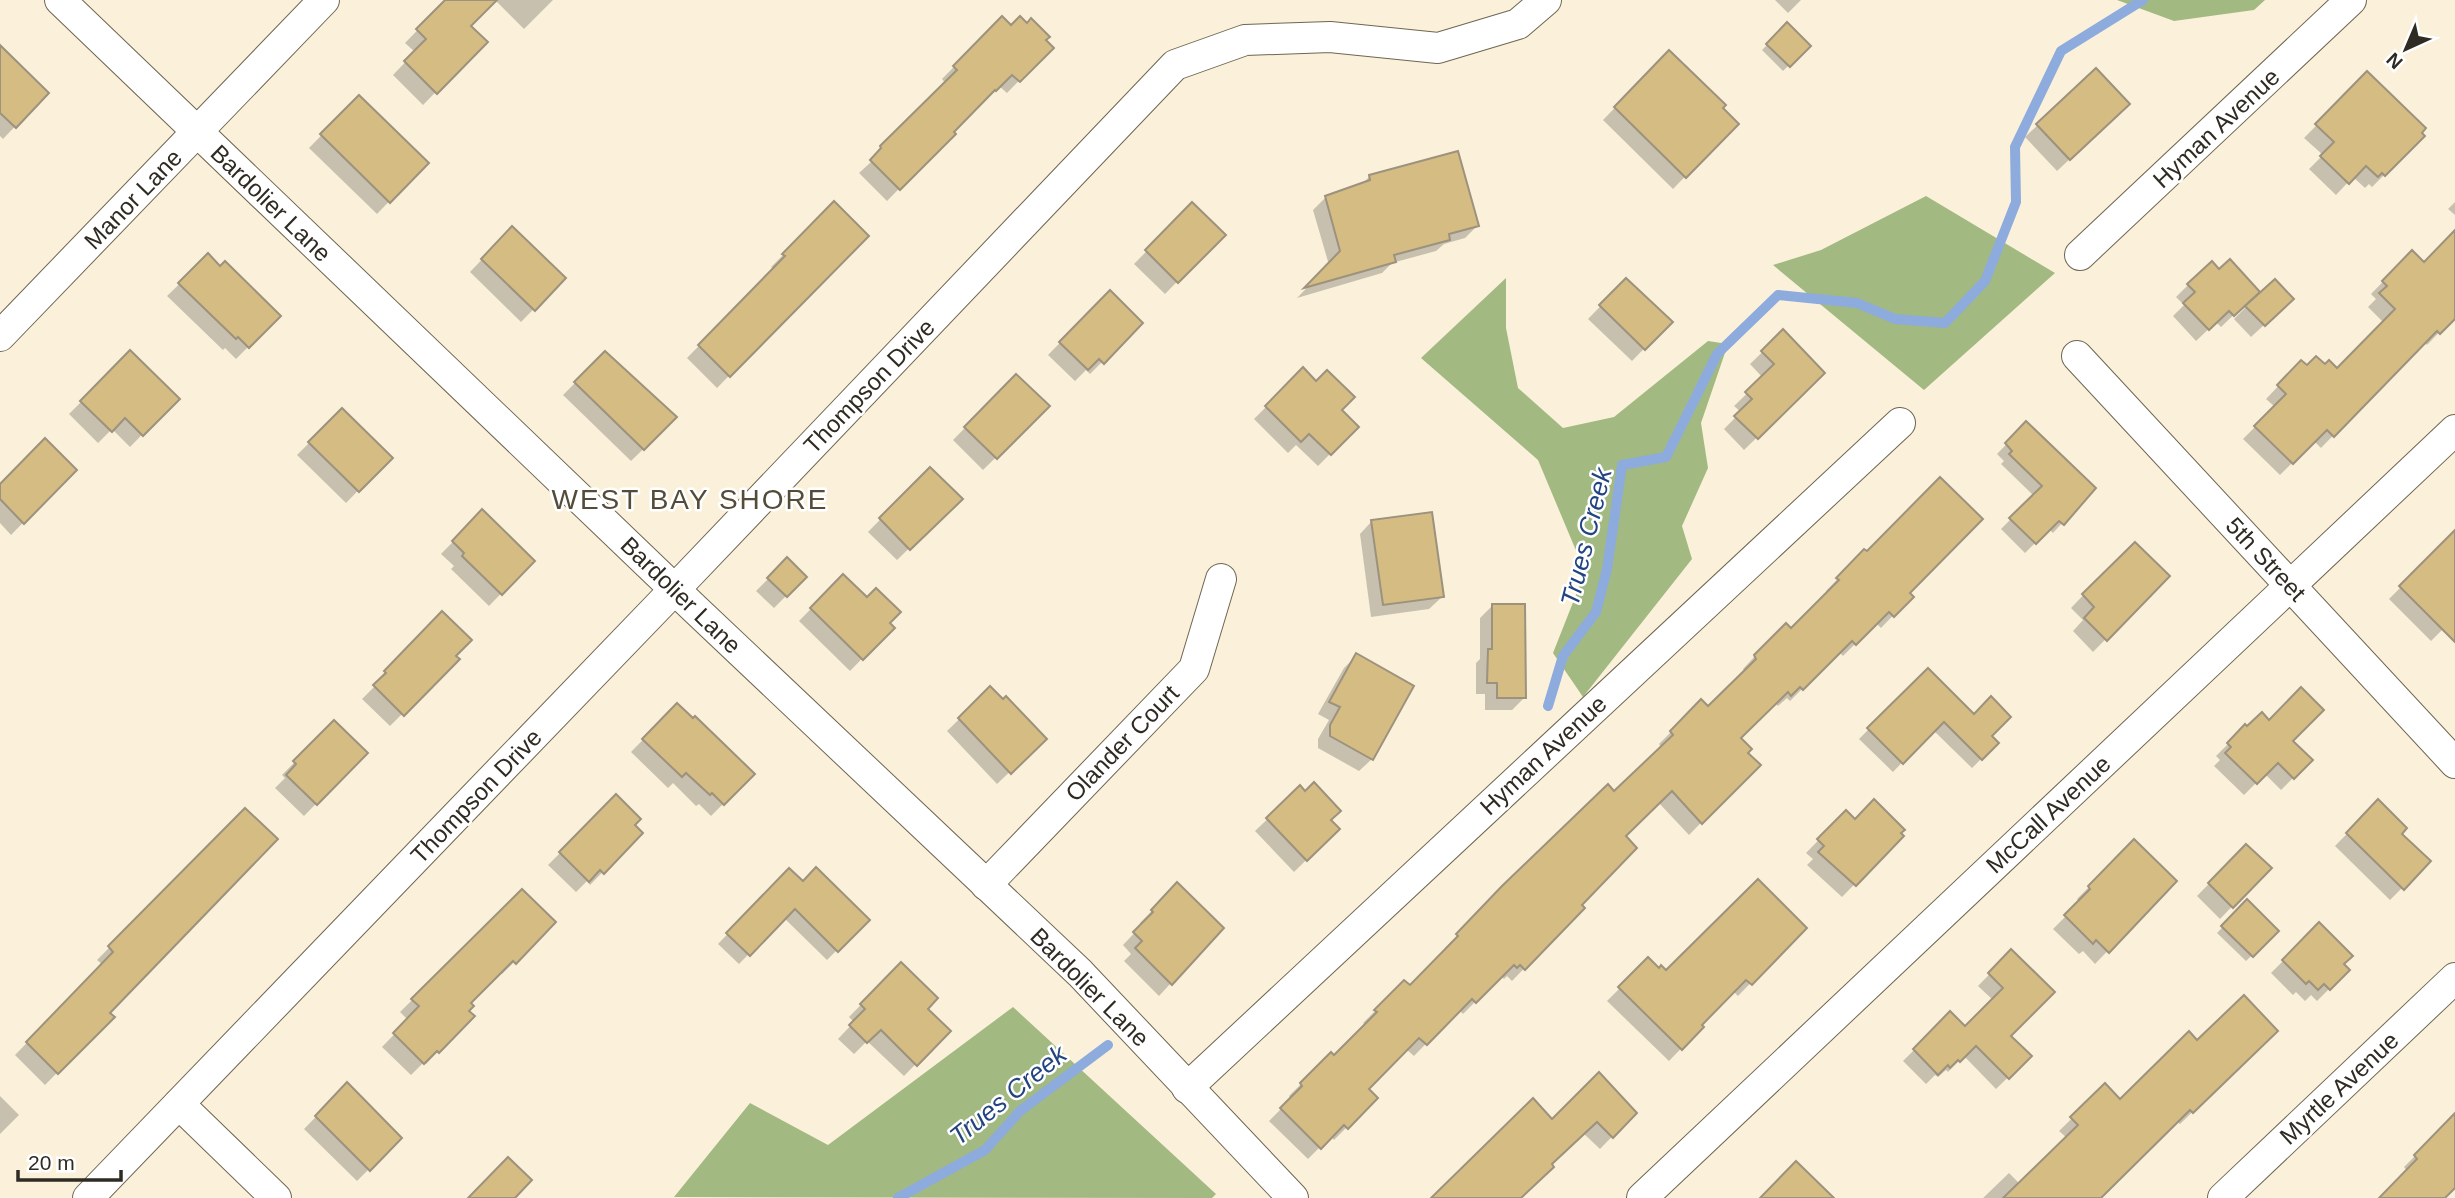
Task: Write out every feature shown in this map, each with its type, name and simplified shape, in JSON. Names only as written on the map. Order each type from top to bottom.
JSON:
[{"type":"street","name":"Bardolier Lane","points":[[60,0],[675,590],[1080,973],[1293,1198]]},
{"type":"street","name":"Manor Lane","points":[[0,336],[324,0]]},
{"type":"street","name":"Thompson Drive","points":[[88,1198],[675,590],[1175,65],[1245,40],[1331,37],[1438,48],[1518,24],[1546,0]]},
{"type":"street","name":"Hyman Avenue","points":[[2080,255],[2351,0]]},
{"type":"street","name":"5th Street","points":[[2077,356],[2455,763]]},
{"type":"street","name":"Hyman Avenue","points":[[1186,1088],[1900,423]]},
{"type":"street","name":"McCall Avenue","points":[[1642,1198],[2455,430]]},
{"type":"street","name":"Olander Court","points":[[986,885],[1194,668],[1222,579]]},
{"type":"street","name":"Myrtle Avenue","points":[[2223,1198],[2455,978]]},
{"type":"street","points":[[179,1104],[276,1198]]},
{"type":"green space","points":[[2117,0],[2265,0],[2254,10],[2174,21]]},
{"type":"green space","points":[[1926,196],[2055,273],[1924,390],[1773,265],[1821,250]]},
{"type":"green space","points":[[1506,278],[1506,328],[1518,388],[1563,428],[1614,417],[1708,341],[1728,344],[1701,423],[1708,468],[1682,526],[1692,559],[1583,697],[1553,653],[1585,572],[1538,460],[1421,358]]},
{"type":"green space","points":[[1013,1007],[1216,1194],[1212,1198],[674,1197],[750,1103],[828,1145]]},
{"type":"building","points":[[445,0],[497,0],[471,26],[488,42],[437,94],[404,61],[426,39],[416,29]]},
{"type":"building","points":[[1002,16],[1011,25],[1020,16],[1027,23],[1031,18],[1050,37],[1046,40],[1054,48],[1020,82],[1012,75],[995,90],[900,190],[870,160],[880,146],[957,70],[953,66]]},
{"type":"building","points":[[1787,22],[1811,46],[1790,67],[1766,44]]},
{"type":"building","points":[[0,45],[49,93],[16,128],[0,113]]},
{"type":"building","points":[[1669,50],[1726,105],[1723,108],[1739,124],[1686,178],[1614,107]]},
{"type":"building","points":[[2096,68],[2130,104],[2070,160],[2036,124]]},
{"type":"building","points":[[2367,71],[2426,128],[2422,133],[2425,136],[2385,176],[2382,173],[2378,177],[2366,166],[2349,184],[2320,156],[2334,142],[2315,124]]},
{"type":"building","points":[[359,95],[429,163],[390,203],[320,134]]},
{"type":"building","points":[[1458,151],[1479,226],[1449,234],[1450,240],[1394,255],[1396,262],[1304,288],[1340,251],[1325,196],[1370,180],[1369,175]]},
{"type":"building","points":[[834,201],[869,236],[730,377],[698,345],[785,256],[782,254]]},
{"type":"building","points":[[1192,202],[1226,235],[1178,283],[1145,250]]},
{"type":"building","points":[[512,226],[566,278],[535,311],[481,259]]},
{"type":"building","points":[[2455,230],[2455,319],[2440,334],[2437,331],[2334,437],[2327,430],[2293,464],[2254,426],[2286,394],[2277,385],[2301,360],[2307,365],[2316,356],[2325,364],[2329,360],[2337,368],[2395,309],[2379,293],[2387,286],[2382,281],[2412,250],[2424,262]]},
{"type":"building","points":[[208,253],[220,266],[225,261],[281,316],[249,348],[238,337],[236,339],[178,283]]},
{"type":"building","points":[[2230,259],[2260,292],[2234,316],[2229,311],[2209,330],[2183,303],[2195,292],[2187,284],[2212,261],[2219,269]]},
{"type":"building","points":[[1626,278],[1673,322],[1645,350],[1599,305]]},
{"type":"building","points":[[2275,279],[2294,299],[2265,326],[2245,306]]},
{"type":"building","points":[[1110,290],[1143,323],[1104,364],[1099,359],[1088,370],[1059,342]]},
{"type":"building","points":[[1783,329],[1825,373],[1758,439],[1734,416],[1752,399],[1745,392],[1774,364],[1761,351]]},
{"type":"building","points":[[130,350],[180,399],[143,436],[125,418],[112,432],[80,401]]},
{"type":"building","points":[[605,351],[677,417],[644,450],[574,382]]},
{"type":"building","points":[[1303,367],[1316,381],[1327,370],[1355,397],[1342,410],[1359,427],[1331,455],[1309,434],[1301,442],[1265,406]]},
{"type":"building","points":[[1016,374],[1050,406],[997,459],[964,427]]},
{"type":"building","points":[[342,408],[393,458],[359,492],[308,442]]},
{"type":"building","points":[[2026,421],[2096,488],[2064,525],[2059,521],[2036,544],[2009,518],[2042,486],[2009,454],[2012,451],[2005,443]]},
{"type":"building","points":[[45,438],[77,470],[24,524],[0,499],[0,484]]},
{"type":"building","points":[[930,467],[963,499],[910,550],[879,518]]},
{"type":"building","points":[[1940,477],[1983,519],[1910,593],[1914,597],[1894,617],[1889,612],[1856,645],[1852,641],[1803,690],[1800,687],[1791,696],[1788,692],[1741,738],[1752,749],[1748,753],[1761,765],[1702,824],[1672,791],[1626,836],[1637,848],[1582,905],[1585,908],[1525,970],[1520,965],[1517,968],[1514,965],[1476,1003],[1472,999],[1427,1045],[1419,1038],[1369,1089],[1378,1098],[1348,1129],[1344,1125],[1321,1149],[1280,1108],[1302,1086],[1300,1083],[1331,1052],[1334,1055],[1404,980],[1410,985],[1502,886],[1608,784],[1614,791],[1673,735],[1670,731],[1701,699],[1708,706],[1756,659],[1754,655],[1786,623],[1791,628],[1839,580],[1836,578],[1864,549],[1867,551]]},
{"type":"building","points":[[482,509],[535,561],[502,595],[462,556],[464,553],[452,541]]},
{"type":"building","points":[[1432,512],[1444,597],[1383,605],[1371,520]]},
{"type":"building","points":[[2455,530],[2455,642],[2399,586]]},
{"type":"building","points":[[2135,542],[2170,576],[2107,641],[2084,618],[2094,607],[2082,594]]},
{"type":"building","points":[[787,557],[807,577],[787,597],[767,578]]},
{"type":"building","points":[[843,574],[867,597],[876,588],[901,612],[890,623],[895,628],[863,660],[810,608]]},
{"type":"building","points":[[1492,604],[1525,604],[1526,698],[1497,698],[1497,683],[1487,683],[1488,649],[1492,649]]},
{"type":"building","points":[[442,611],[472,640],[456,656],[460,659],[404,716],[373,685]]},
{"type":"building","points":[[1356,653],[1414,686],[1373,760],[1330,736],[1330,725],[1340,707],[1329,702]]},
{"type":"building","points":[[1928,668],[1974,714],[1991,696],[2011,717],[1992,736],[1999,743],[1982,760],[1944,722],[1903,764],[1867,728]]},
{"type":"building","points":[[990,686],[1003,699],[1006,696],[1047,739],[1011,774],[958,718]]},
{"type":"building","points":[[2301,687],[2324,710],[2293,741],[2313,760],[2294,779],[2278,763],[2257,784],[2225,753],[2231,747],[2227,743],[2245,724],[2247,726],[2262,712],[2269,720]]},
{"type":"building","points":[[677,703],[693,718],[695,716],[755,774],[724,805],[686,773],[682,777],[642,739]]},
{"type":"building","points":[[334,720],[368,753],[317,805],[286,775],[296,764],[293,761]]},
{"type":"building","points":[[1314,782],[1341,811],[1331,820],[1340,829],[1307,861],[1266,818],[1300,785],[1305,791]]},
{"type":"building","points":[[616,794],[641,819],[635,825],[643,833],[604,874],[600,870],[589,882],[559,852]]},
{"type":"building","points":[[1874,799],[1905,830],[1901,833],[1904,836],[1856,886],[1818,852],[1824,846],[1817,839],[1846,810],[1855,819]]},
{"type":"building","points":[[2378,799],[2407,828],[2402,834],[2431,861],[2404,890],[2346,833]]},
{"type":"building","points":[[245,808],[278,839],[110,1013],[115,1017],[58,1074],[26,1042],[113,952],[108,946]]},
{"type":"building","points":[[2134,839],[2177,881],[2109,953],[2096,940],[2093,944],[2064,915]]},
{"type":"building","points":[[2246,844],[2272,868],[2233,908],[2208,883]]},
{"type":"building","points":[[816,867],[870,920],[838,952],[795,909],[750,956],[726,933],[789,868],[803,881]]},
{"type":"building","points":[[1758,879],[1807,928],[1752,985],[1746,980],[1702,1025],[1704,1027],[1682,1050],[1618,987],[1648,957],[1659,968],[1661,965],[1666,970]]},
{"type":"building","points":[[1177,882],[1224,928],[1172,985],[1135,948],[1142,941],[1133,932]]},
{"type":"building","points":[[522,889],[556,922],[516,964],[513,961],[471,1003],[474,1006],[469,1011],[475,1016],[439,1053],[437,1051],[424,1064],[393,1033],[419,1006],[411,999]]},
{"type":"building","points":[[2247,899],[2279,931],[2253,957],[2221,926]]},
{"type":"building","points":[[2319,922],[2353,956],[2344,964],[2350,970],[2330,990],[2324,984],[2318,990],[2309,981],[2306,984],[2282,960]]},
{"type":"building","points":[[2011,949],[2055,992],[2011,1036],[2032,1056],[2009,1079],[1976,1046],[1960,1062],[1958,1060],[1950,1068],[1948,1065],[1938,1075],[1913,1049],[1950,1011],[1965,1026],[2003,988],[1988,973]]},
{"type":"building","points":[[901,962],[938,998],[928,1009],[951,1031],[917,1066],[881,1030],[867,1043],[849,1025],[865,1009],[860,1004]]},
{"type":"building","points":[[2244,995],[2278,1031],[2193,1113],[2190,1110],[2101,1198],[2003,1198],[2078,1125],[2070,1117],[2105,1083],[2120,1099],[2189,1031],[2197,1040]]},
{"type":"building","points":[[1599,1072],[1637,1113],[1613,1138],[1597,1122],[1552,1164],[1554,1167],[1521,1198],[1431,1198],[1533,1098],[1552,1119]]},
{"type":"building","points":[[347,1082],[402,1138],[370,1171],[315,1116]]},
{"type":"building","points":[[2455,1113],[2455,1188],[2445,1198],[2379,1198],[2417,1159],[2414,1155]]},
{"type":"building","points":[[508,1157],[532,1180],[515,1198],[468,1198]]},
{"type":"building","points":[[1796,1161],[1834,1198],[1760,1198]]},
{"type":"waterway","name":"Trues Creek","points":[[1548,706],[1563,656],[1596,612],[1607,569],[1622,465],[1666,457],[1717,354],[1778,295],[1857,303],[1895,319],[1945,323],[1985,281],[2016,202],[2015,147],[2061,51],[2143,0]]},
{"type":"waterway","name":"Trues Creek","points":[[898,1198],[985,1150],[1020,1111],[1108,1045]]},
{"type":"district","name":"WEST BAY SHORE","points":[[690,499]]}]
